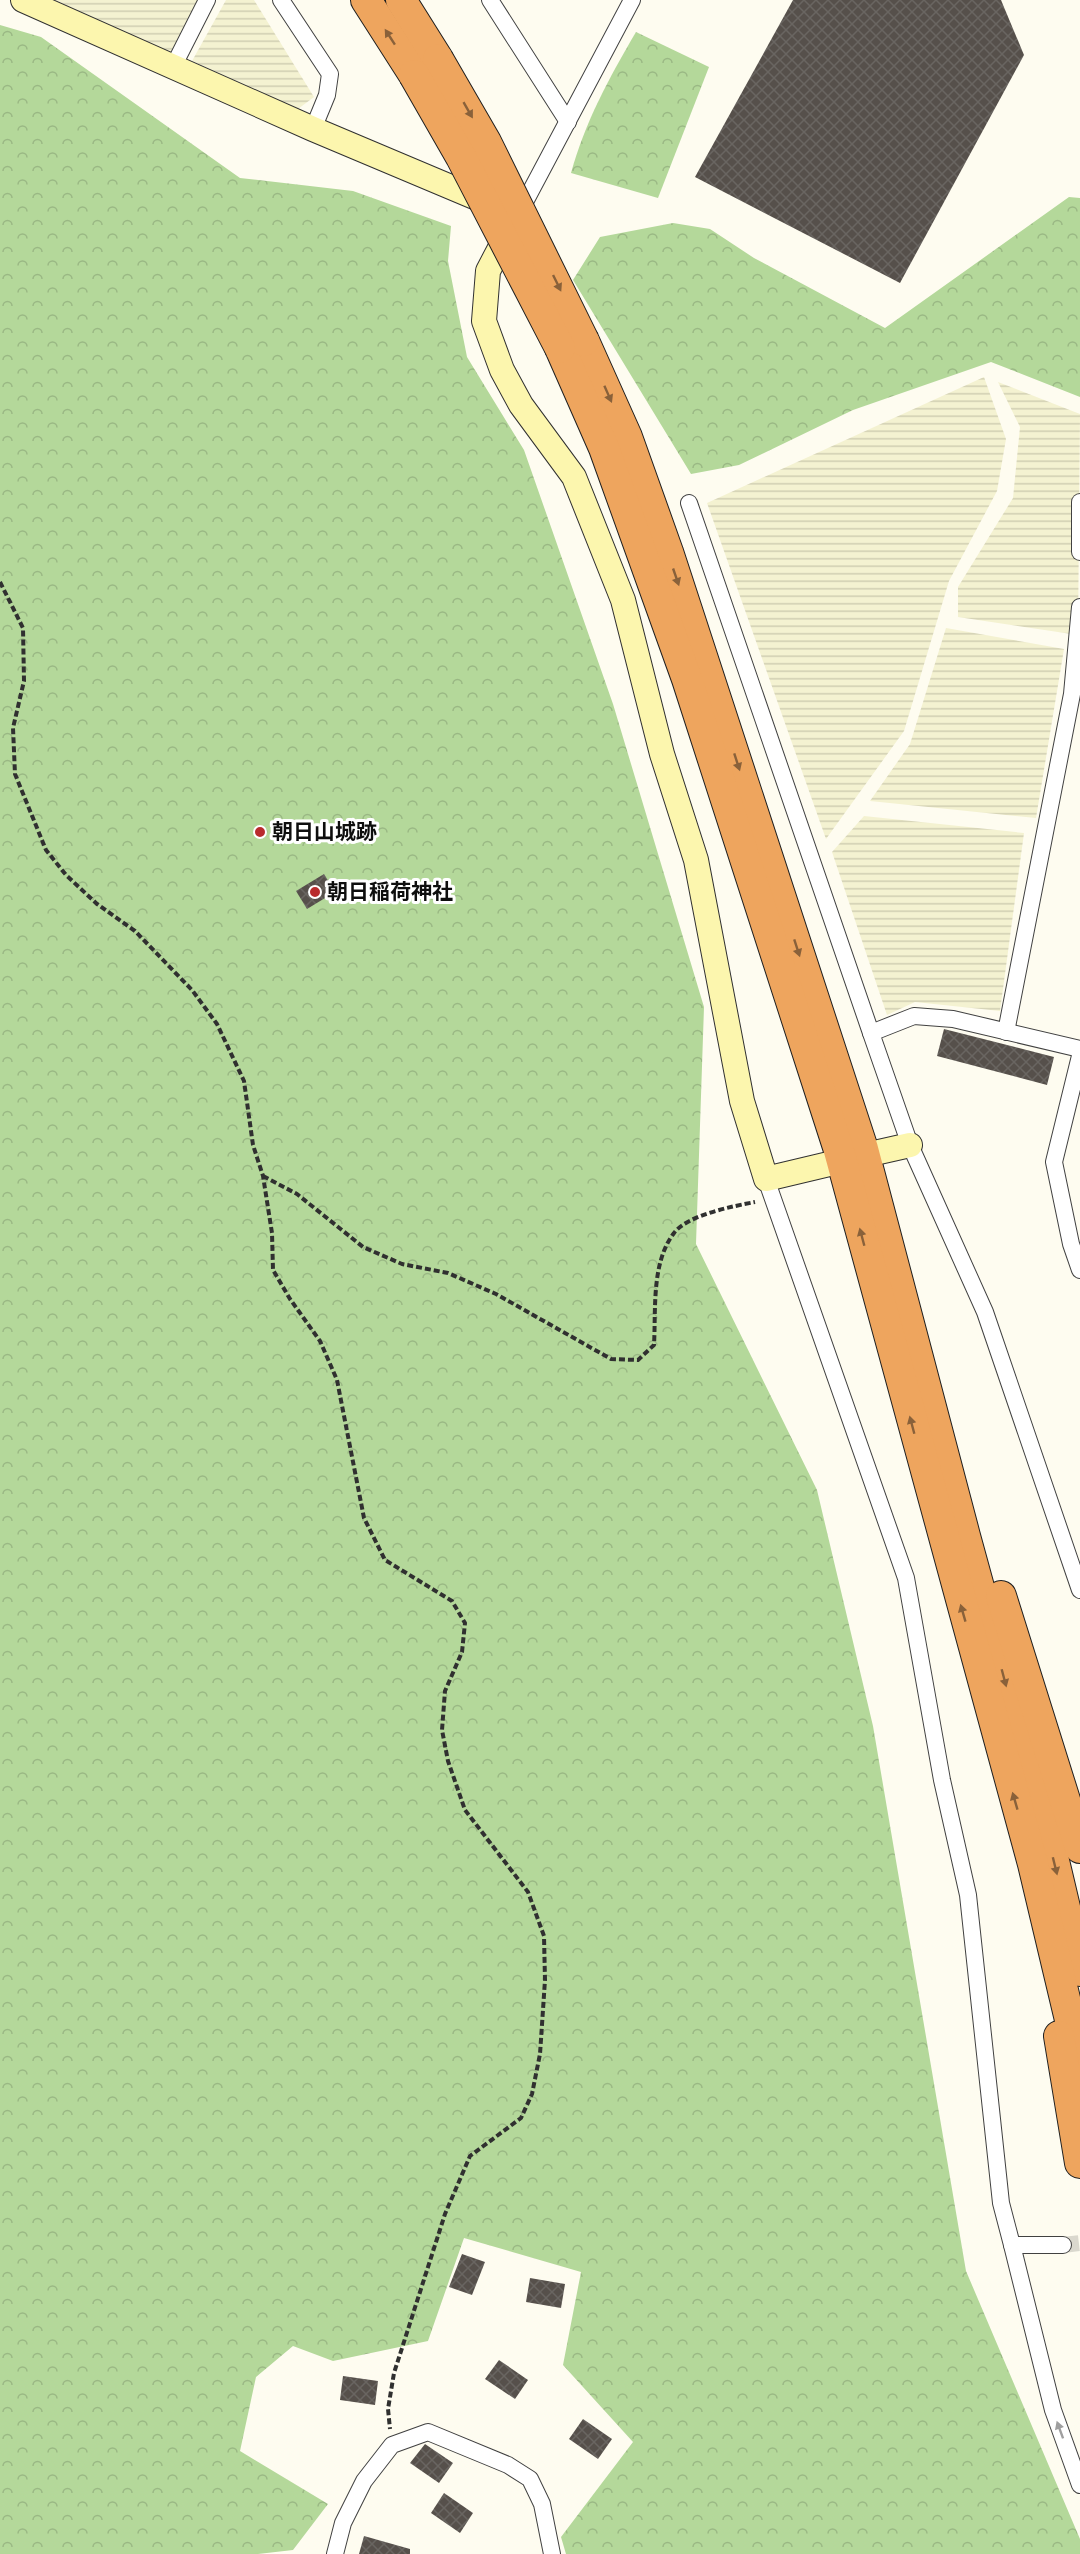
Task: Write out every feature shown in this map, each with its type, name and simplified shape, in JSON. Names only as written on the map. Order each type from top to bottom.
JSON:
[{"type":"highway","points":[[366,0],[426,67],[486,141],[572,345],[604,448],[687,679],[838,1147],[1024,1832],[1080,2062]]},
{"type":"highway","points":[[401,0],[426,67]]},
{"type":"highway","points":[[572,345],[627,437],[709,673],[863,1149],[1054,1861],[1080,1971]]},
{"type":"highway","points":[[929,1399],[991,1562],[1080,1848]]},
{"type":"highway","points":[[1024,1832],[1080,2163]]},
{"type":"street","points":[[23,0],[313,129],[517,215]]},
{"type":"street","points":[[173,67],[207,0]]},
{"type":"street","points":[[281,0],[330,74],[327,95],[313,129]]},
{"type":"street","points":[[490,0],[568,122]]},
{"type":"street","points":[[632,0],[488,271],[484,321],[502,370],[521,405],[574,477],[623,600],[662,754],[696,860],[742,1101],[769,1189],[906,1578],[942,1780],[968,1895],[1001,2203],[1053,2410],[1080,2485]]},
{"type":"street","points":[[1080,502],[1080,552]]},
{"type":"street","points":[[688,503],[910,1145],[985,1312],[1080,1590]]},
{"type":"street","points":[[1006,1032],[1072,694],[1080,607]]},
{"type":"street","points":[[870,1033],[914,1016],[953,1019],[1080,1049]]},
{"type":"street","points":[[1080,1056],[1054,1162],[1071,1244],[1080,1270]]},
{"type":"street","points":[[879,1152],[910,1145]]},
{"type":"street","points":[[769,1189],[829,1164]]},
{"type":"street","points":[[1012,2244],[1064,2245]]},
{"type":"street","points":[[335,2554],[343,2523],[364,2481],[392,2445],[428,2432],[508,2464],[530,2479],[542,2504],[552,2554]]},
{"type":"path","points":[[0,582],[23,628],[24,681],[13,729],[15,774],[46,850],[66,875],[97,904],[135,932],[192,990],[217,1024],[244,1081],[272,1233],[273,1270],[290,1299],[320,1341],[337,1380],[364,1518],[385,1560],[452,1601],[465,1623],[462,1652],[445,1691],[442,1730],[448,1761],[465,1810],[528,1892],[544,1936],[545,1980],[540,2055],[532,2094],[521,2118],[470,2156],[445,2214],[394,2373],[388,2409],[392,2445]]},
{"type":"path","points":[[263,1176],[297,1194],[363,1247],[402,1264],[448,1273],[486,1290],[611,1359],[638,1360],[654,1346],[660,1258],[674,1231],[702,1216],[769,1189]]},
{"type":"shaded area","points":[[55,0],[200,0],[175,55]]},
{"type":"shaded area","points":[[226,0],[254,0],[314,97],[298,109],[192,61]]},
{"type":"shaded area","points":[[984,377],[1006,439],[997,491],[949,581],[904,731],[826,839],[707,503]]},
{"type":"shaded area","points":[[998,382],[1080,414],[1078,635],[958,617],[958,587],[1013,498],[1020,427]]},
{"type":"shaded area","points":[[946,628],[1064,649],[1036,818],[870,801],[910,744]]},
{"type":"shaded area","points":[[864,816],[1024,833],[1000,1011],[915,1002],[887,1015],[832,852]]},
{"type":"green space","points":[[0,25],[41,37],[240,178],[353,191],[451,226],[448,261],[467,357],[524,450],[613,704],[704,1007],[696,1244],[817,1490],[873,1726],[966,2271],[1080,2539],[1080,2554],[566,2554],[561,2537],[633,2442],[563,2365],[581,2272],[464,2238],[428,2341],[333,2361],[293,2346],[256,2377],[240,2451],[328,2504],[293,2550],[258,2554],[0,2554]]},
{"type":"green space","points":[[636,32],[709,67],[658,198],[571,173],[583,136],[599,101]]},
{"type":"green space","points":[[1069,197],[1080,198],[1080,397],[991,362],[853,410],[739,465],[691,474],[573,280],[600,237],[673,223],[710,229],[754,258],[885,328]]},
{"type":"building","points":[[793,0],[1001,0],[1024,55],[900,283],[695,177]]},
{"type":"building","name":"朝日稲荷神社","points":[[324,874],[335,892],[307,909],[296,891]]},
{"type":"building","points":[[944,1029],[1054,1057],[1047,1085],[937,1056]]},
{"type":"building","points":[[462,2254],[485,2262],[472,2295],[449,2287]]},
{"type":"building","points":[[530,2278],[565,2284],[561,2308],[526,2302]]},
{"type":"building","points":[[499,2360],[528,2380],[515,2399],[485,2379]]},
{"type":"building","points":[[343,2376],[378,2381],[375,2405],[340,2400]]},
{"type":"building","points":[[583,2419],[612,2439],[598,2459],[569,2439]]},
{"type":"building","points":[[425,2444],[453,2463],[439,2483],[410,2463]]},
{"type":"building","points":[[444,2493],[473,2513],[460,2533],[431,2513]]},
{"type":"building","points":[[364,2536],[410,2549],[410,2554],[359,2554]]},
{"type":"tunnel","points":[[1063,2245],[1080,2243]]},
{"type":"place","name":"朝日山城跡","points":[[260,832]]},
{"type":"place","name":"朝日稲荷神社","points":[[315,892]]}]
